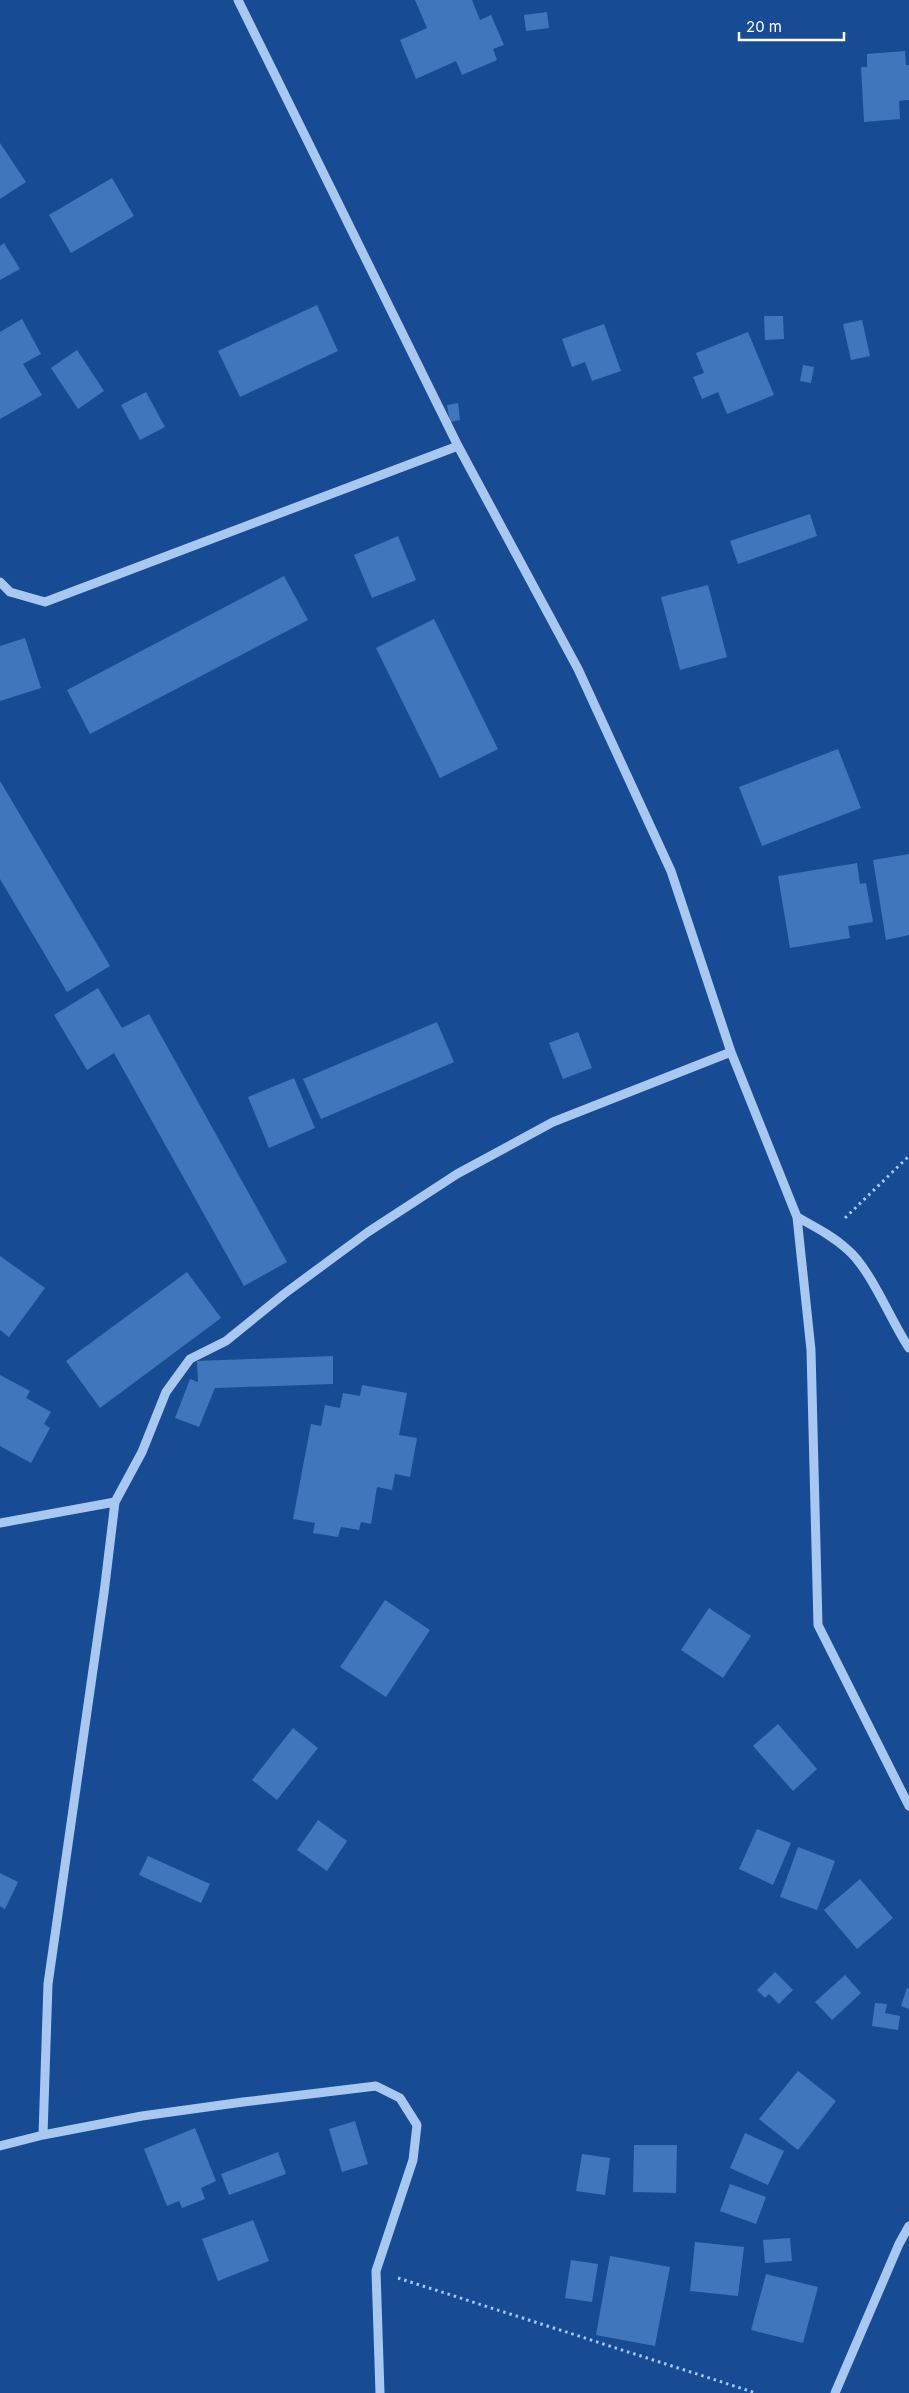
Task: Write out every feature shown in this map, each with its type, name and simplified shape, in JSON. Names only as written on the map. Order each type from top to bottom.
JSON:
[{"type":"street","points":[[238,0],[458,446],[578,669],[671,871],[731,1052],[797,1216],[811,1350],[818,1625],[909,1806]]},
{"type":"street","points":[[0,582],[10,592],[45,602],[458,446]]},
{"type":"street","points":[[43,2135],[48,1984],[104,1593],[115,1502],[142,1452],[166,1392],[190,1359],[226,1341],[284,1294],[368,1232],[457,1174],[553,1122],[731,1052]]},
{"type":"street","points":[[797,1216],[828,1234],[850,1251],[866,1273],[894,1325],[909,1348]]},
{"type":"street","points":[[0,1523],[115,1502]]},
{"type":"street","points":[[0,2146],[43,2135],[142,2116],[376,2086],[400,2098],[417,2125],[413,2160],[376,2271],[380,2393]]},
{"type":"street","points":[[835,2393],[899,2244],[909,2226]]},
{"type":"path","points":[[828,1234],[909,1156]]},
{"type":"path","points":[[376,2271],[756,2393]]},
{"type":"building","points":[[415,0],[472,0],[480,20],[491,15],[504,45],[493,49],[497,60],[462,75],[456,61],[416,79],[400,40],[427,28]]},
{"type":"building","points":[[547,12],[549,28],[526,31],[524,15]]},
{"type":"building","points":[[905,51],[906,65],[909,65],[909,100],[899,101],[900,119],[864,122],[861,67],[867,67],[867,54]]},
{"type":"building","points":[[0,143],[26,182],[0,199]]},
{"type":"building","points":[[112,178],[134,216],[71,253],[49,215]]},
{"type":"building","points":[[4,243],[20,269],[0,280],[0,246]]},
{"type":"building","points":[[317,305],[338,351],[240,397],[218,351]]},
{"type":"building","points":[[764,316],[783,316],[784,339],[765,340]]},
{"type":"building","points":[[22,319],[41,354],[23,364],[42,395],[0,419],[0,332]]},
{"type":"building","points":[[862,320],[870,356],[851,360],[843,324]]},
{"type":"building","points":[[604,324],[621,371],[592,381],[585,362],[572,367],[562,339]]},
{"type":"building","points":[[748,332],[774,395],[727,414],[718,392],[702,399],[693,377],[704,373],[696,353]]},
{"type":"building","points":[[77,350],[104,391],[78,409],[51,368]]},
{"type":"building","points":[[803,365],[814,367],[811,383],[800,381]]},
{"type":"building","points":[[146,392],[165,427],[140,440],[121,405]]},
{"type":"building","points":[[458,403],[460,420],[450,422],[447,405]]},
{"type":"building","points":[[810,514],[817,536],[738,564],[730,541]]},
{"type":"building","points":[[398,536],[416,580],[372,598],[354,555]]},
{"type":"building","points":[[284,576],[308,620],[90,734],[67,690]]},
{"type":"building","points":[[708,585],[727,657],[680,670],[661,597]]},
{"type":"building","points":[[434,619],[498,749],[440,778],[376,648]]},
{"type":"building","points":[[25,638],[41,688],[0,701],[0,646]]},
{"type":"building","points":[[838,749],[861,808],[762,846],[739,787]]},
{"type":"building","points":[[0,781],[110,966],[67,992],[0,879]]},
{"type":"building","points":[[909,854],[909,935],[886,940],[873,860]]},
{"type":"building","points":[[857,863],[860,884],[866,883],[873,922],[848,926],[850,938],[790,948],[778,876]]},
{"type":"building","points":[[98,988],[122,1028],[149,1014],[287,1262],[244,1286],[114,1053],[87,1070],[54,1015]]},
{"type":"building","points":[[437,1022],[454,1062],[321,1119],[303,1079]]},
{"type":"building","points":[[578,1032],[592,1068],[563,1079],[549,1043]]},
{"type":"building","points":[[294,1078],[315,1128],[269,1148],[248,1097]]},
{"type":"building","points":[[0,1256],[45,1288],[9,1337],[0,1330]]},
{"type":"building","points":[[187,1272],[221,1318],[100,1408],[66,1361]]},
{"type":"building","points":[[333,1356],[333,1384],[215,1388],[199,1427],[175,1418],[190,1379],[198,1382],[197,1361]]},
{"type":"building","points":[[0,1375],[30,1391],[26,1398],[51,1412],[44,1424],[50,1428],[31,1463],[0,1446]]},
{"type":"building","points":[[362,1385],[407,1393],[399,1435],[417,1438],[410,1477],[395,1474],[392,1490],[377,1487],[371,1524],[361,1522],[359,1530],[341,1527],[338,1537],[313,1533],[315,1523],[293,1519],[311,1424],[321,1426],[325,1405],[340,1408],[343,1393],[360,1396]]},
{"type":"building","points":[[385,1600],[430,1630],[386,1697],[340,1667]]},
{"type":"building","points":[[709,1608],[751,1636],[723,1678],[681,1650]]},
{"type":"building","points":[[778,1724],[817,1769],[793,1791],[753,1746]]},
{"type":"building","points":[[293,1728],[318,1748],[277,1800],[252,1780]]},
{"type":"building","points":[[318,1820],[347,1841],[327,1871],[297,1850]]},
{"type":"building","points":[[757,1829],[791,1843],[773,1885],[739,1869]]},
{"type":"building","points":[[798,1847],[835,1861],[817,1910],[780,1897]]},
{"type":"building","points":[[148,1856],[210,1884],[201,1903],[139,1875]]},
{"type":"building","points":[[0,1873],[18,1882],[5,1909],[0,1906]]},
{"type":"building","points":[[860,1879],[893,1918],[857,1949],[824,1910]]},
{"type":"building","points":[[775,1972],[793,1990],[779,2004],[769,1994],[765,1998],[757,1990]]},
{"type":"building","points":[[845,1975],[861,1993],[832,2020],[815,2002]]},
{"type":"building","points":[[907,1988],[909,1989],[909,2009],[901,2006]]},
{"type":"building","points":[[875,2003],[887,2004],[885,2013],[900,2016],[898,2030],[872,2026]]},
{"type":"building","points":[[798,2071],[836,2101],[798,2150],[759,2119]]},
{"type":"building","points":[[355,2121],[368,2164],[342,2172],[329,2129]]},
{"type":"building","points":[[195,2128],[216,2181],[201,2188],[205,2199],[182,2208],[179,2201],[167,2206],[144,2149]]},
{"type":"building","points":[[745,2133],[784,2151],[768,2185],[730,2168]]},
{"type":"building","points":[[634,2145],[677,2145],[676,2193],[633,2192]]},
{"type":"building","points":[[278,2152],[286,2174],[229,2195],[221,2174]]},
{"type":"building","points":[[582,2154],[610,2158],[605,2195],[576,2191]]},
{"type":"building","points":[[730,2184],[766,2197],[756,2224],[720,2211]]},
{"type":"building","points":[[253,2220],[269,2261],[218,2281],[202,2239]]},
{"type":"building","points":[[790,2238],[792,2261],[765,2263],[763,2240]]},
{"type":"building","points":[[695,2242],[744,2247],[738,2296],[690,2291]]},
{"type":"building","points":[[610,2256],[670,2267],[655,2346],[596,2335]]},
{"type":"building","points":[[571,2260],[598,2264],[592,2302],[565,2298]]},
{"type":"building","points":[[766,2274],[818,2287],[803,2343],[751,2330]]}]
